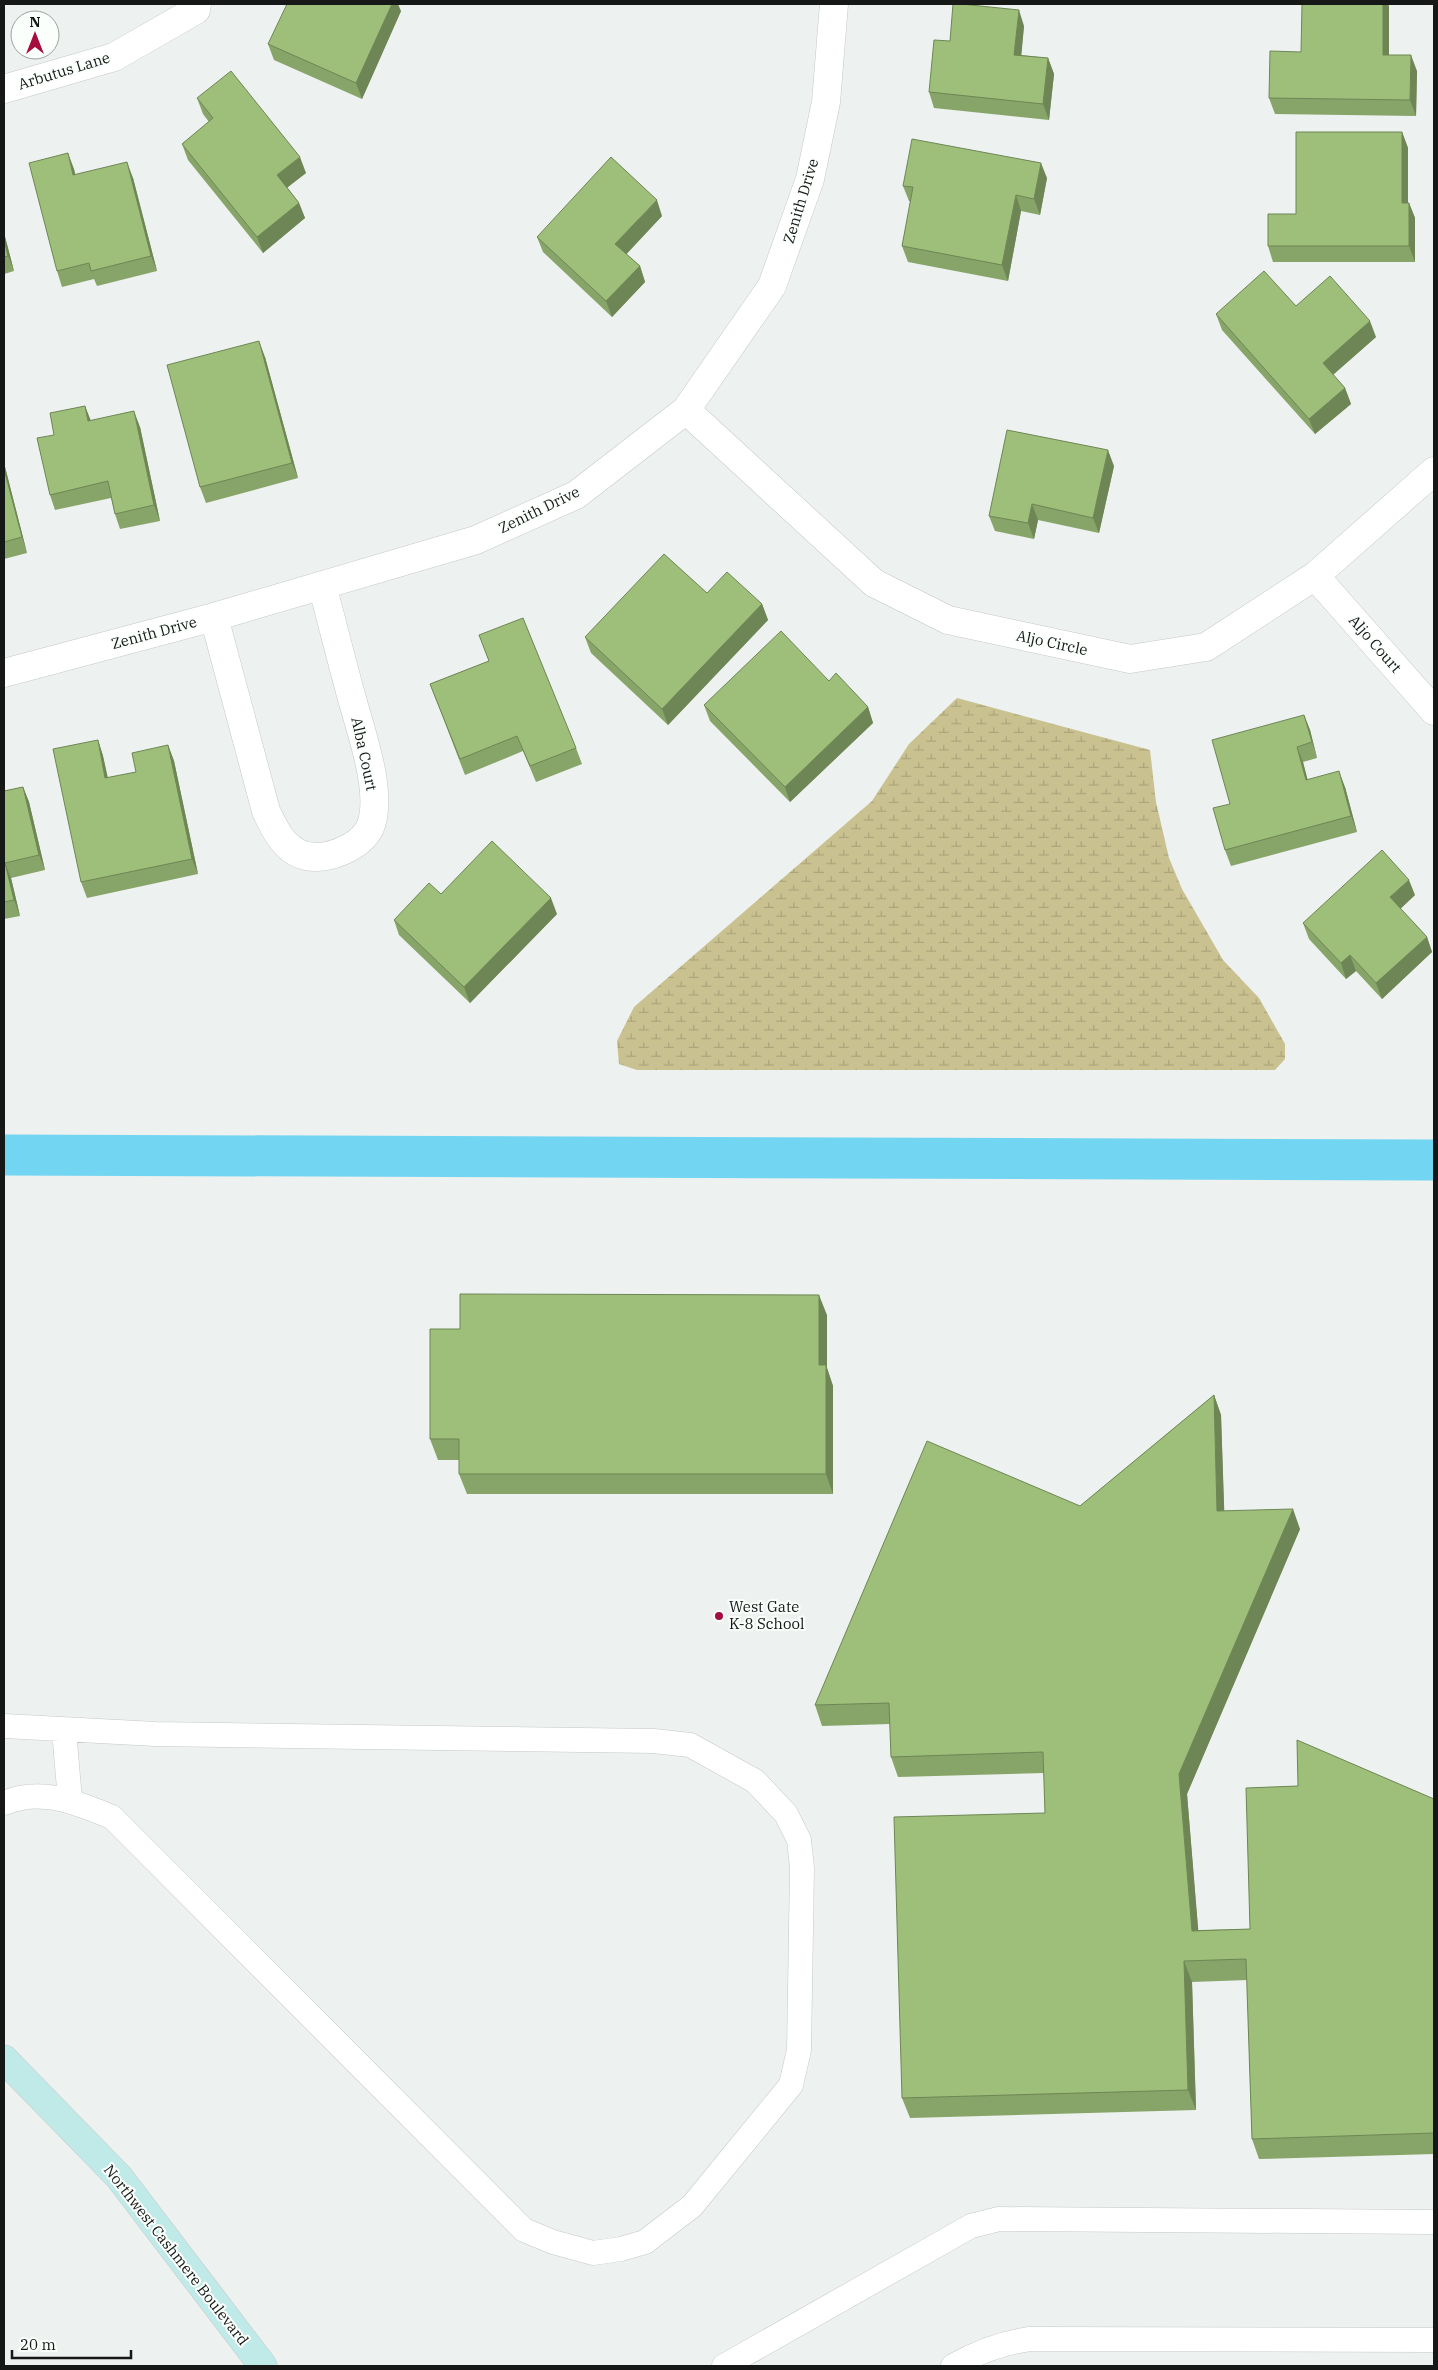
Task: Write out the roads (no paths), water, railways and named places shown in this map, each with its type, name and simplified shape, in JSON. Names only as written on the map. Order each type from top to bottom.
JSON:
[{"type":"street","name":"Arbutus Lane","points":[[4,88],[114,57],[196,10],[197,4]]},
{"type":"street","name":"Zenith Drive","points":[[4,674],[214,617],[476,540],[576,495],[686,410],[772,286],[810,179],[826,102],[834,4]]},
{"type":"street","name":"Aljo Circle","points":[[686,410],[874,583],[948,620],[1130,659],[1206,647],[1315,576],[1434,471]]},
{"type":"street","name":"Aljo Court","points":[[1315,576],[1434,711]]},
{"type":"street","name":"Alba Court","points":[[214,617],[266,811],[276,834],[289,849],[305,857],[326,857],[347,849],[360,840],[371,826],[374,804],[371,778],[322,585]]},
{"type":"street","name":"Northwest Cashmere Boulevard","points":[[4,2059],[119,2177],[263,2366]]},
{"type":"lane","points":[[4,1726],[156,1734],[654,1741],[690,1745],[755,1781],[786,1814],[799,1840],[802,1868],[799,2050],[791,2085],[692,2206],[645,2242],[621,2249],[593,2253],[553,2242],[524,2230],[112,1817],[70,1800],[31,1796],[4,1803]]},
{"type":"lane","points":[[64,1730],[70,1800]]},
{"type":"lane","points":[[724,2366],[971,2226],[999,2219],[1434,2222]]},
{"type":"lane","points":[[953,2366],[979,2351],[1009,2342],[1030,2339],[1434,2340]]},
{"type":"waterway","points":[[4,1155],[1434,1160]]},
{"type":"place","name":"West Gate K-8 School","points":[[719,1616]]}]
